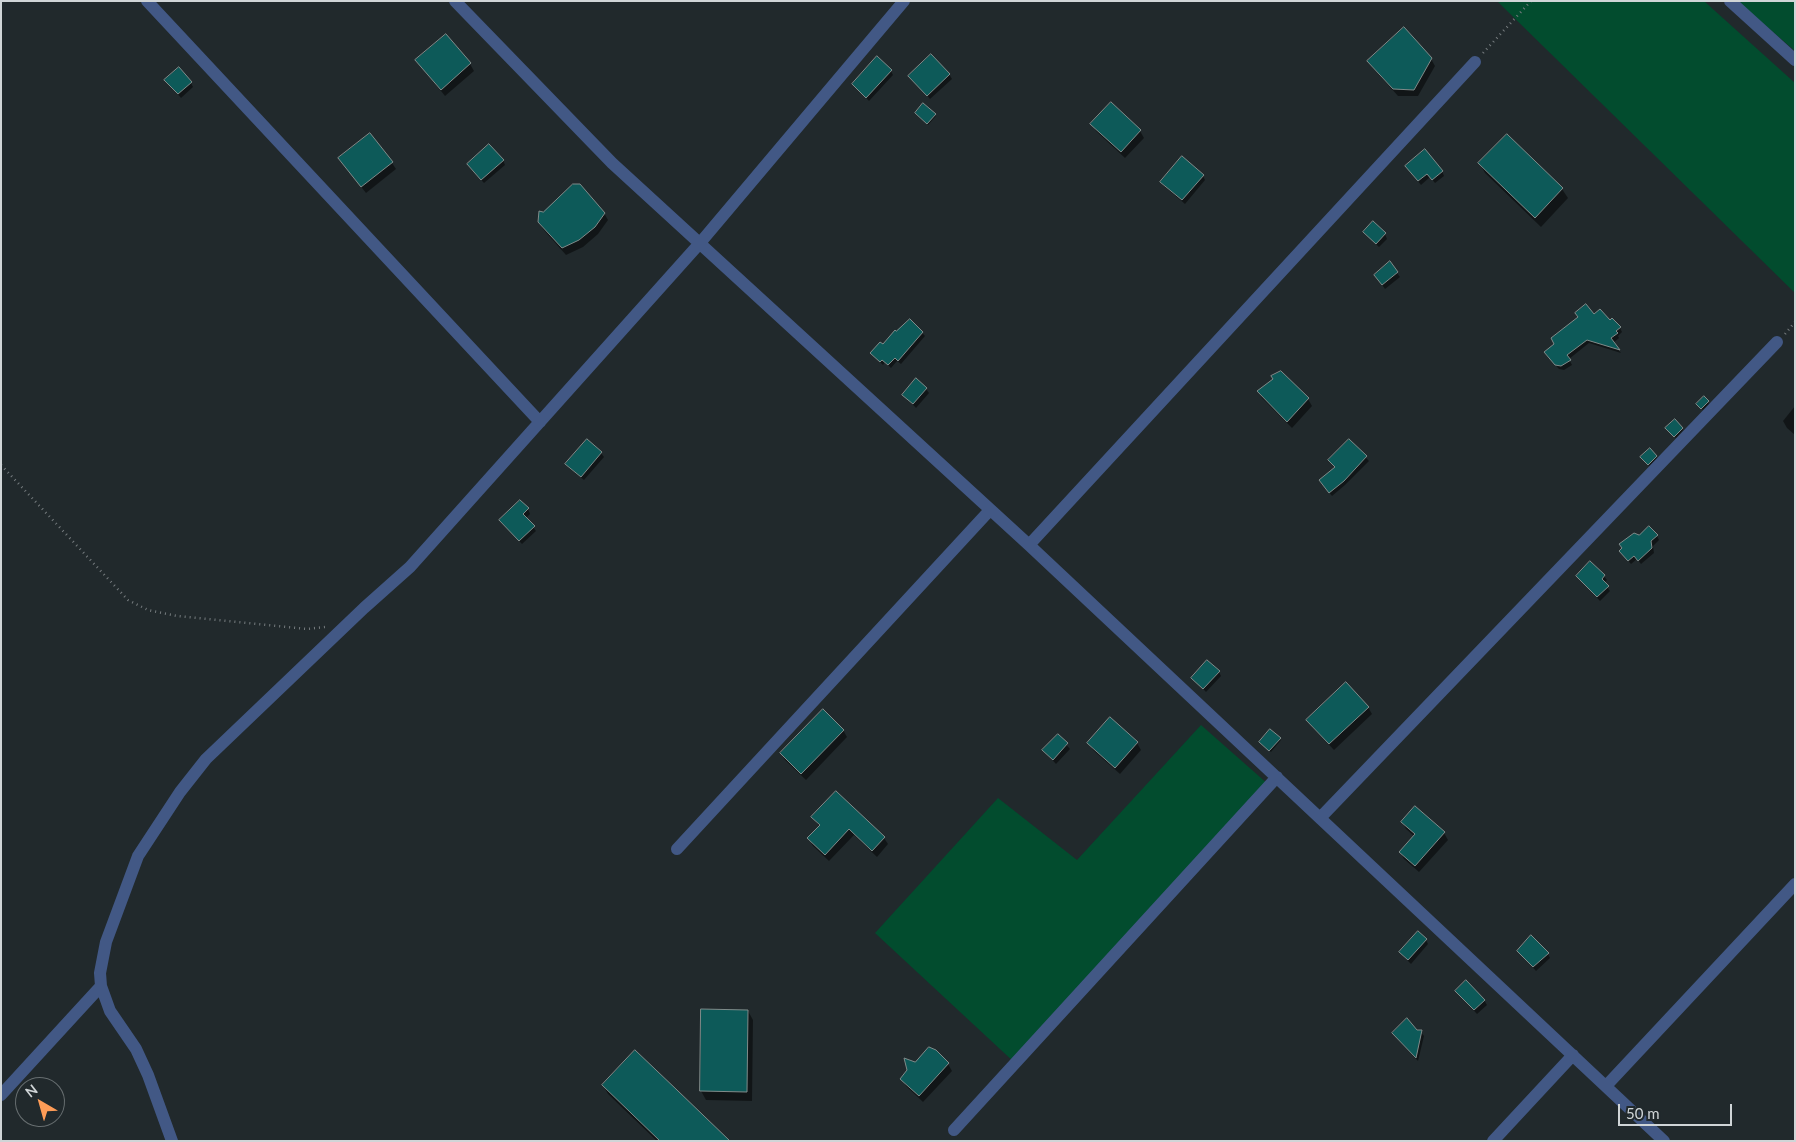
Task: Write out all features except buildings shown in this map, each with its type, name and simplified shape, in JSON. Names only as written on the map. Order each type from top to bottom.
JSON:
[{"type":"street","points":[[147,1],[540,422]]},
{"type":"street","points":[[455,1],[612,162],[1029,545],[1664,1141]]},
{"type":"street","points":[[172,1141],[148,1075],[136,1049],[110,1010],[101,986],[100,973],[112,923],[138,856],[157,825],[206,759],[346,624],[410,567],[700,243],[904,1]]},
{"type":"street","points":[[1730,1],[1795,60]]},
{"type":"street","points":[[1029,545],[1475,62]]},
{"type":"street","points":[[1320,818],[1777,342]]},
{"type":"street","points":[[677,849],[990,510]]},
{"type":"street","points":[[954,1130],[1277,777]]},
{"type":"street","points":[[1606,1086],[1795,884]]},
{"type":"street","points":[[1,1095],[101,986]]},
{"type":"street","points":[[1493,1141],[1573,1055]]},
{"type":"path","points":[[1475,62],[1531,1]]},
{"type":"path","points":[[1,465],[128,600],[148,610],[177,616],[307,629],[346,624]]},
{"type":"green space","points":[[1497,1],[1704,1],[1795,83],[1795,293]]},
{"type":"green space","points":[[1737,1],[1795,1],[1795,51]]},
{"type":"green space","points":[[1201,725],[1269,785],[1015,1063],[875,933],[998,798],[1077,860]]}]
